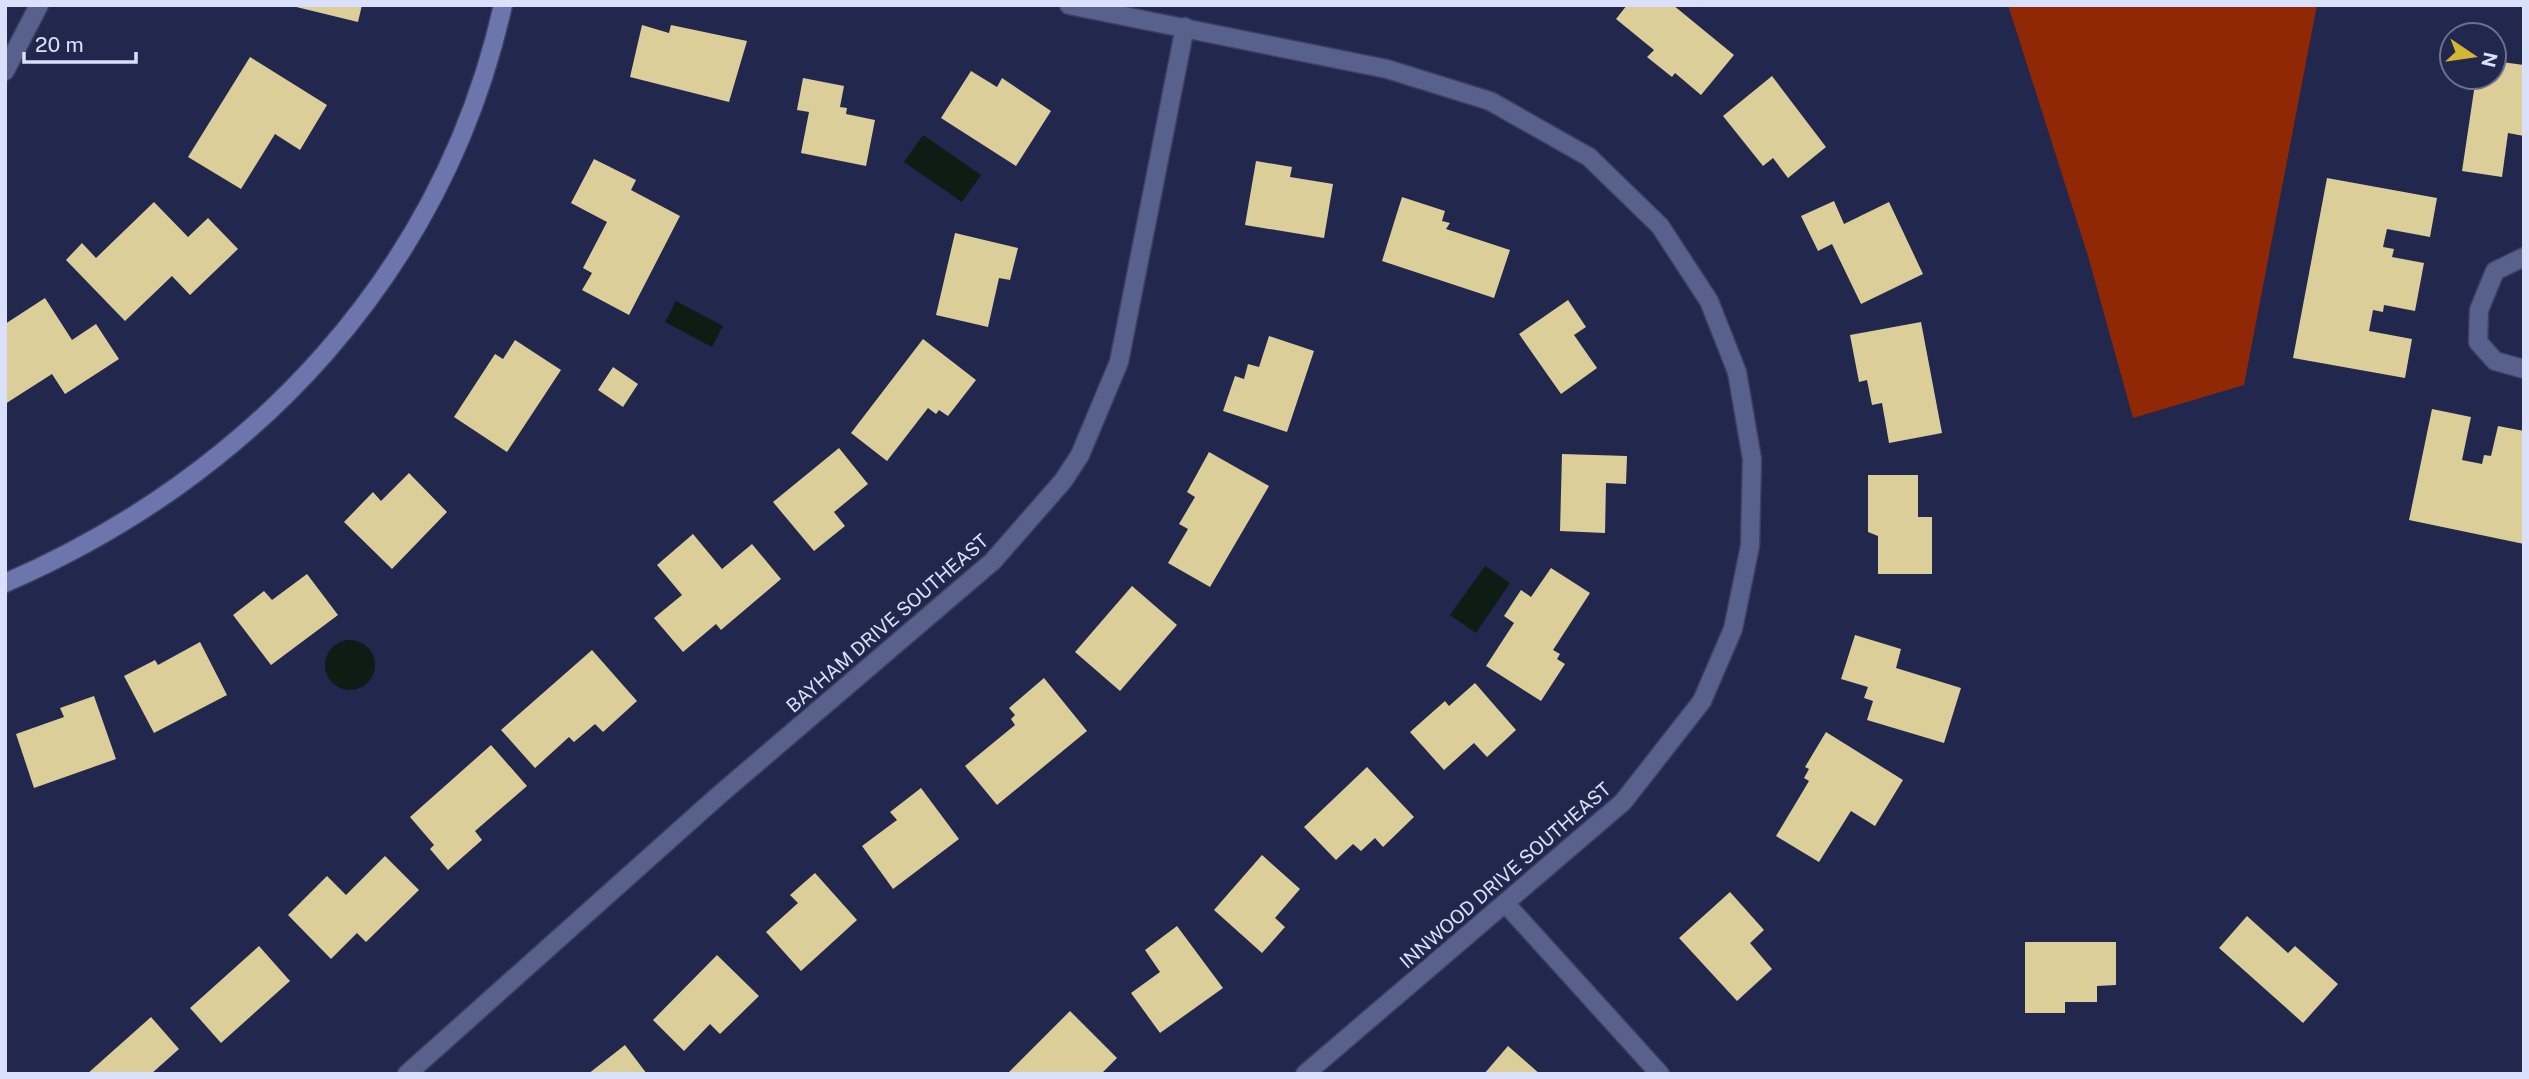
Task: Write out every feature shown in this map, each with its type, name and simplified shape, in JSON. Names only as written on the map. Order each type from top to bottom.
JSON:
[{"type":"street","points":[[5,71],[39,5]]},
{"type":"street","points":[[5,583],[90,541],[141,510],[229,449],[267,416],[343,332],[392,265],[437,191],[489,69],[503,5]]},
{"type":"street","name":"INNWOOD DRIVE SOUTHEAST","points":[[1069,5],[1387,69],[1490,101],[1589,157],[1660,226],[1680,252],[1709,301],[1737,372],[1753,470],[1750,546],[1733,629],[1702,701],[1623,802],[1305,1074]]},
{"type":"street","name":"BAYHAM DRIVE SOUTHEAST","points":[[407,1074],[718,796],[993,561],[1063,481],[1080,455],[1119,362],[1185,27]]},
{"type":"street","points":[[2524,257],[2495,271],[2479,310],[2478,342],[2495,361],[2524,369]]},
{"type":"street","points":[[1505,903],[1660,1074]]},
{"type":"shaded area","points":[[2008,5],[2317,5],[2244,385],[2133,418],[2088,256]]},
{"type":"shaded area","points":[[923,135],[981,175],[962,202],[904,162]]},
{"type":"shaded area","points":[[676,301],[723,326],[712,347],[665,322]]},
{"type":"shaded area","points":[[1485,566],[1510,583],[1476,633],[1450,615]]},
{"type":"shaded area","points":[[350,640],[368,647],[375,665],[368,683],[350,690],[332,683],[325,665],[332,647]]},
{"type":"building","points":[[288,5],[362,5],[358,22]]},
{"type":"building","points":[[1627,5],[1673,5],[1734,55],[1701,95],[1675,73],[1672,77],[1647,57],[1654,50],[1616,19]]},
{"type":"building","points":[[642,25],[669,33],[671,25],[747,41],[729,102],[630,77]]},
{"type":"building","points":[[250,57],[327,105],[300,150],[275,134],[241,189],[188,157]]},
{"type":"building","points":[[2508,63],[2524,65],[2524,136],[2508,133],[2502,177],[2462,171],[2474,91],[2508,91]]},
{"type":"building","points":[[971,71],[997,87],[1002,78],[1051,111],[1016,166],[941,118]]},
{"type":"building","points":[[1772,76],[1826,147],[1788,178],[1773,158],[1763,166],[1723,116]]},
{"type":"building","points":[[803,78],[844,86],[840,107],[847,108],[846,114],[875,120],[866,166],[801,153],[809,112],[797,110]]},
{"type":"building","points":[[594,159],[636,180],[631,190],[680,216],[629,315],[582,290],[592,273],[583,268],[607,222],[571,203]]},
{"type":"building","points":[[1256,161],[1292,167],[1290,177],[1333,184],[1324,238],[1245,225]]},
{"type":"building","points":[[2327,178],[2437,198],[2430,237],[2387,229],[2383,247],[2394,249],[2392,257],[2424,263],[2415,311],[2384,305],[2383,312],[2373,310],[2369,331],[2412,339],[2405,378],[2293,358]]},
{"type":"building","points":[[1402,197],[1445,211],[1442,221],[1450,223],[1446,229],[1510,250],[1494,298],[1382,261]]},
{"type":"building","points":[[1834,201],[1844,224],[1889,202],[1923,274],[1861,304],[1832,244],[1818,251],[1801,216]]},
{"type":"building","points":[[154,202],[188,237],[208,218],[238,249],[190,295],[172,276],[125,321],[66,260],[82,243],[96,258]]},
{"type":"building","points":[[955,233],[1018,248],[1010,280],[999,278],[988,327],[936,315]]},
{"type":"building","points":[[45,298],[72,340],[96,324],[119,359],[65,394],[52,374],[5,404],[5,324]]},
{"type":"building","points":[[1568,300],[1586,327],[1574,335],[1597,368],[1561,394],[1519,334]]},
{"type":"building","points":[[1921,322],[1942,433],[1889,443],[1882,403],[1872,405],[1867,380],[1859,382],[1850,335]]},
{"type":"building","points":[[1269,336],[1314,351],[1287,432],[1223,411],[1235,376],[1244,379],[1248,364],[1259,367]]},
{"type":"building","points":[[923,339],[976,380],[948,416],[939,410],[936,414],[928,408],[887,461],[851,433]]},
{"type":"building","points":[[515,340],[561,370],[507,452],[454,417],[495,354],[503,359]]},
{"type":"building","points":[[613,367],[638,384],[623,407],[598,390]]},
{"type":"building","points":[[2432,409],[2471,417],[2462,460],[2482,464],[2484,455],[2491,456],[2498,426],[2524,431],[2524,544],[2409,520]]},
{"type":"building","points":[[839,448],[868,484],[834,512],[845,526],[814,551],[773,502]]},
{"type":"building","points":[[1209,452],[1269,486],[1210,587],[1168,563],[1188,529],[1179,524],[1195,497],[1187,492]]},
{"type":"building","points":[[1562,454],[1627,456],[1626,484],[1606,483],[1605,533],[1560,531]]},
{"type":"building","points":[[409,473],[447,512],[392,569],[344,522],[373,492],[381,501]]},
{"type":"building","points":[[1868,475],[1918,475],[1918,517],[1932,517],[1932,574],[1878,574],[1878,536],[1868,532]]},
{"type":"building","points":[[693,534],[722,569],[752,544],[781,579],[721,630],[716,624],[683,652],[654,618],[682,595],[657,565]]},
{"type":"building","points":[[1551,568],[1590,593],[1553,650],[1560,654],[1557,659],[1565,664],[1541,701],[1486,666],[1514,623],[1504,616],[1521,590],[1531,597]]},
{"type":"building","points":[[307,574],[338,615],[271,665],[233,615],[264,591],[272,600]]},
{"type":"building","points":[[1132,586],[1177,625],[1120,691],[1075,652]]},
{"type":"building","points":[[1855,635],[1901,649],[1896,668],[1961,688],[1944,743],[1867,720],[1873,701],[1864,698],[1868,687],[1841,679]]},
{"type":"building","points":[[200,642],[227,695],[154,733],[124,676],[155,660],[158,665]]},
{"type":"building","points":[[592,650],[637,701],[603,732],[595,724],[574,742],[569,737],[535,768],[501,730]]},
{"type":"building","points":[[1044,678],[1087,731],[997,805],[965,766],[1015,725],[1011,719],[1015,715],[1009,708]]},
{"type":"building","points":[[1475,683],[1516,730],[1487,757],[1474,743],[1444,770],[1410,732],[1445,701],[1449,706]]},
{"type":"building","points":[[94,696],[116,759],[34,788],[16,734],[64,717],[60,708]]},
{"type":"building","points":[[1826,732],[1903,780],[1875,826],[1851,811],[1819,862],[1776,836],[1809,781],[1804,778],[1809,769],[1805,767]]},
{"type":"building","points":[[491,745],[527,786],[475,831],[482,840],[448,870],[430,849],[434,845],[410,817]]},
{"type":"building","points":[[1367,767],[1414,817],[1383,847],[1375,838],[1361,851],[1353,844],[1336,860],[1304,827]]},
{"type":"building","points":[[921,788],[959,839],[893,889],[862,846],[897,820],[890,812]]},
{"type":"building","points":[[1262,855],[1300,889],[1275,918],[1285,927],[1262,953],[1214,910]]},
{"type":"building","points":[[385,856],[419,890],[366,942],[357,933],[331,959],[288,915],[327,876],[346,895]]},
{"type":"building","points":[[815,873],[857,920],[801,971],[766,932],[798,903],[790,895]]},
{"type":"building","points":[[1730,892],[1764,930],[1750,943],[1772,969],[1737,1001],[1679,938]]},
{"type":"building","points":[[2247,916],[2288,953],[2295,946],[2338,984],[2303,1023],[2219,948]]},
{"type":"building","points":[[1177,926],[1223,988],[1160,1033],[1131,993],[1160,972],[1145,950]]},
{"type":"building","points":[[2025,942],[2116,942],[2116,985],[2097,986],[2097,1002],[2065,1002],[2065,1013],[2025,1013]]},
{"type":"building","points":[[259,946],[290,981],[221,1043],[190,1008]]},
{"type":"building","points":[[717,955],[759,996],[720,1034],[710,1024],[684,1051],[653,1020]]},
{"type":"building","points":[[1070,1011],[1117,1058],[1101,1074],[1007,1074]]},
{"type":"building","points":[[151,1017],[179,1049],[151,1074],[87,1074]]},
{"type":"building","points":[[625,1045],[647,1074],[588,1074]]},
{"type":"building","points":[[1508,1046],[1540,1074],[1484,1074]]}]
